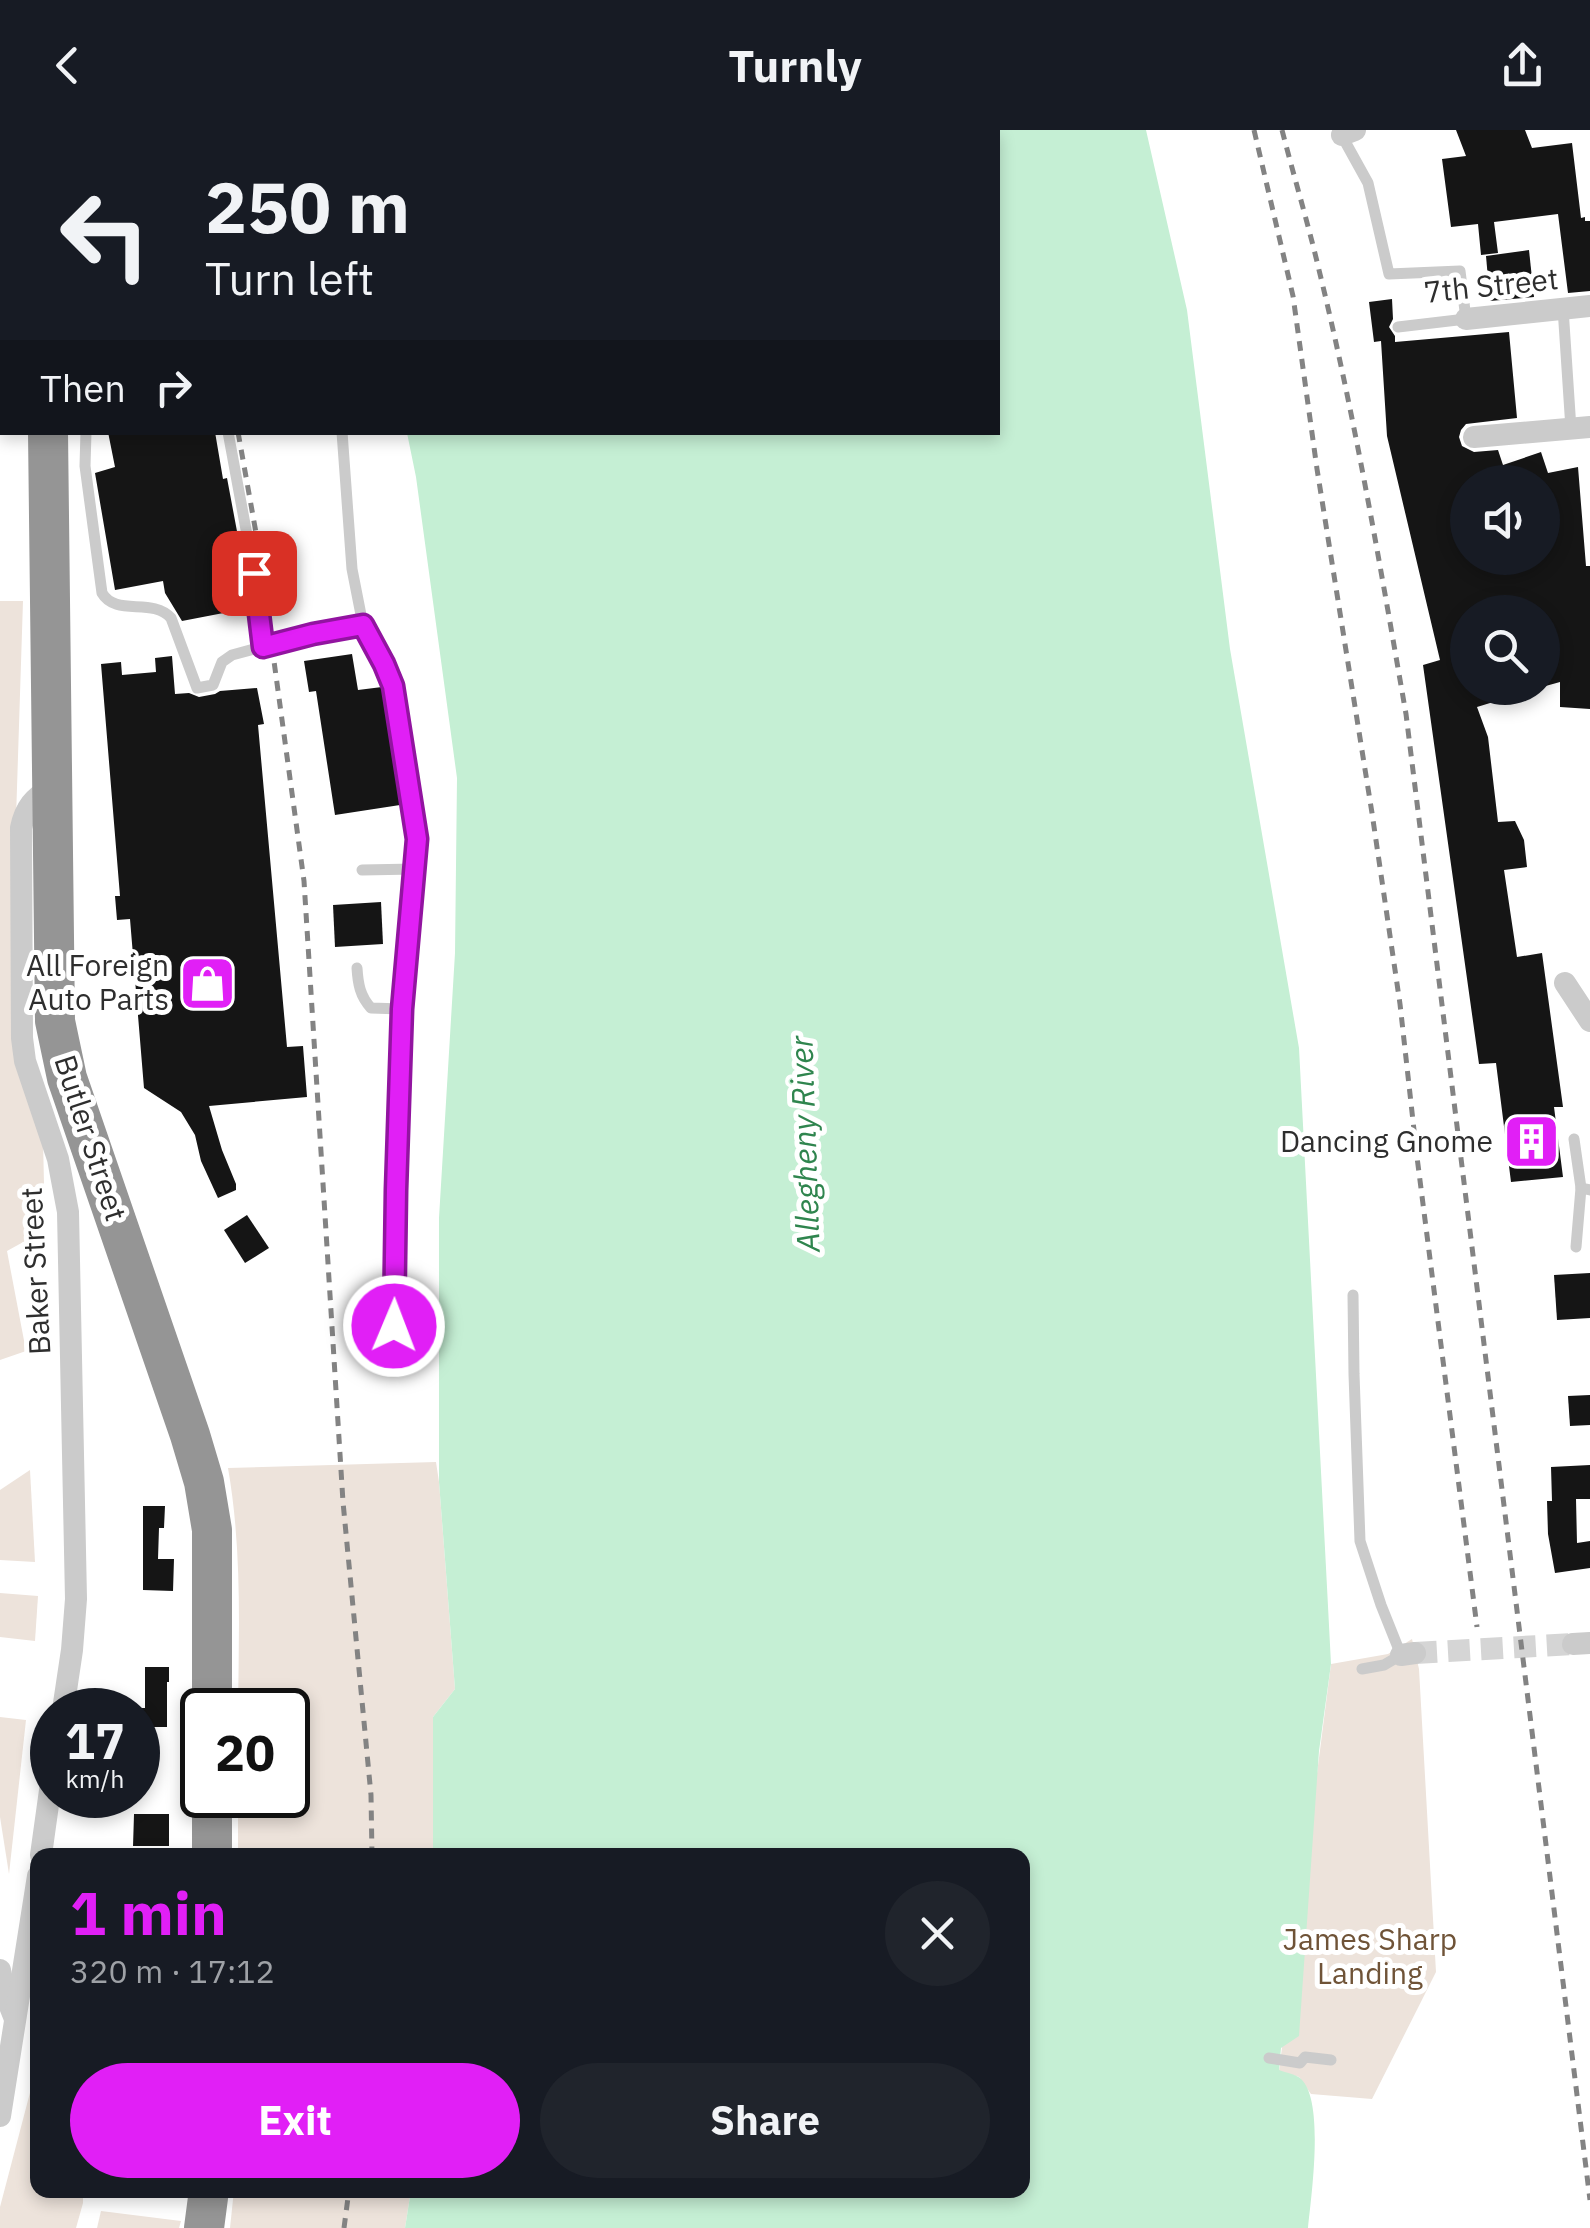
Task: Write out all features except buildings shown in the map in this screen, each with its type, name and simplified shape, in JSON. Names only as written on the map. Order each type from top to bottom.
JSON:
[{"type":"highway","name":"Butler Street","points":[[48,435],[54,1002],[58,1040],[66,1078],[204,1482],[212,1544],[212,1688]]},
{"type":"highway","points":[[212,1818],[212,1848]]},
{"type":"highway","points":[[204,2228],[208,2198]]},
{"type":"street","name":"7th Street","points":[[1466,319],[1590,306]]},
{"type":"street","points":[[1474,437],[1581,428]]},
{"type":"street","name":"Baker Street","points":[[52,787],[34,799],[21,828],[22,1038],[25,1062],[58,1159],[68,1212],[76,1599],[66,1688]]},
{"type":"street","points":[[1565,984],[1590,1021]]},
{"type":"street","points":[[41,1848],[46,1818]]},
{"type":"street","points":[[0,2116],[30,1929]]},
{"type":"street","points":[[0,1970],[16,2021]]},
{"type":"lane","points":[[1349,133],[1368,183],[1390,274],[1460,271],[1466,319]]},
{"type":"lane","points":[[1563,308],[1581,428]]},
{"type":"lane","name":"7th Street","points":[[1398,327],[1466,319]]},
{"type":"lane","points":[[86,435],[85,466],[102,593],[115,604],[163,609],[171,618],[197,688],[213,686],[222,662],[232,655],[363,625]]},
{"type":"lane","points":[[229,435],[263,647]]},
{"type":"lane","points":[[342,435],[352,569],[363,625],[393,686],[417,839],[402,1009],[394,1326]]},
{"type":"lane","points":[[362,870],[415,869]]},
{"type":"lane","points":[[357,968],[358,985],[371,1008],[402,1009]]},
{"type":"lane","points":[[1574,1139],[1585,1189],[1576,1247]]},
{"type":"lane","points":[[1353,1294],[1360,1542],[1381,1605],[1408,1654],[1384,1665],[1362,1669]]},
{"type":"lane","points":[[1269,2058],[1300,2063],[1305,2057],[1331,2060]]},
{"type":"green space","points":[[0,601],[23,601],[13,912],[43,1139],[45,1230],[7,1251],[26,1351],[0,1360]]},
{"type":"green space","points":[[436,1462],[455,1689],[433,1717],[433,1848],[238,1848],[238,1818],[310,1818],[310,1688],[238,1688],[238,1558],[228,1468]]},
{"type":"green space","points":[[30,1470],[35,1562],[0,1560],[0,1490]]},
{"type":"green space","points":[[0,1593],[38,1596],[35,1641],[0,1637]]},
{"type":"green space","name":"James Sharp Landing","points":[[1412,1639],[1419,1669],[1436,1972],[1372,2099],[1311,2094],[1299,2077],[1279,2071],[1331,1664],[1388,1654]]},
{"type":"green space","points":[[0,1717],[26,1720],[9,1874],[0,1817]]},
{"type":"green space","points":[[30,2093],[30,2198],[83,2198],[83,2203],[76,2228],[0,2228],[0,2207]]},
{"type":"green space","points":[[233,2198],[410,2198],[405,2228],[230,2228]]},
{"type":"green space","points":[[101,2211],[181,2221],[179,2228],[97,2228]]},
{"type":"water","name":"Allegheny River","points":[[1000,130],[1146,130],[1187,310],[1230,649],[1299,1048],[1331,1664],[1319,1751],[1299,2036],[1281,2048],[1279,2070],[1301,2079],[1313,2107],[1315,2150],[1308,2228],[405,2228],[410,2198],[1030,2198],[1030,1848],[433,1848],[433,1717],[455,1689],[439,1482],[439,1218],[455,953],[457,778],[407,435],[1000,435]]},
{"type":"tunnel","points":[[1415,1653],[1573,1644]]},
{"type":"railway","points":[[1254,130],[1293,296],[1372,813],[1400,1004],[1477,1627]]},
{"type":"railway","points":[[1282,130],[1344,380],[1406,714],[1590,2200]]},
{"type":"railway","points":[[239,435],[258,544],[304,881],[343,1502],[371,1795],[372,1848]]},
{"type":"railway","points":[[344,2228],[348,2198]]},
{"type":"place","name":"All Foreign Auto Parts","points":[[208,983]]},
{"type":"place","name":"Dancing Gnome","points":[[1532,1142]]},
{"type":"route","points":[[254,573],[263,647],[363,625],[393,686],[417,839],[402,1009],[394,1326]]}]
